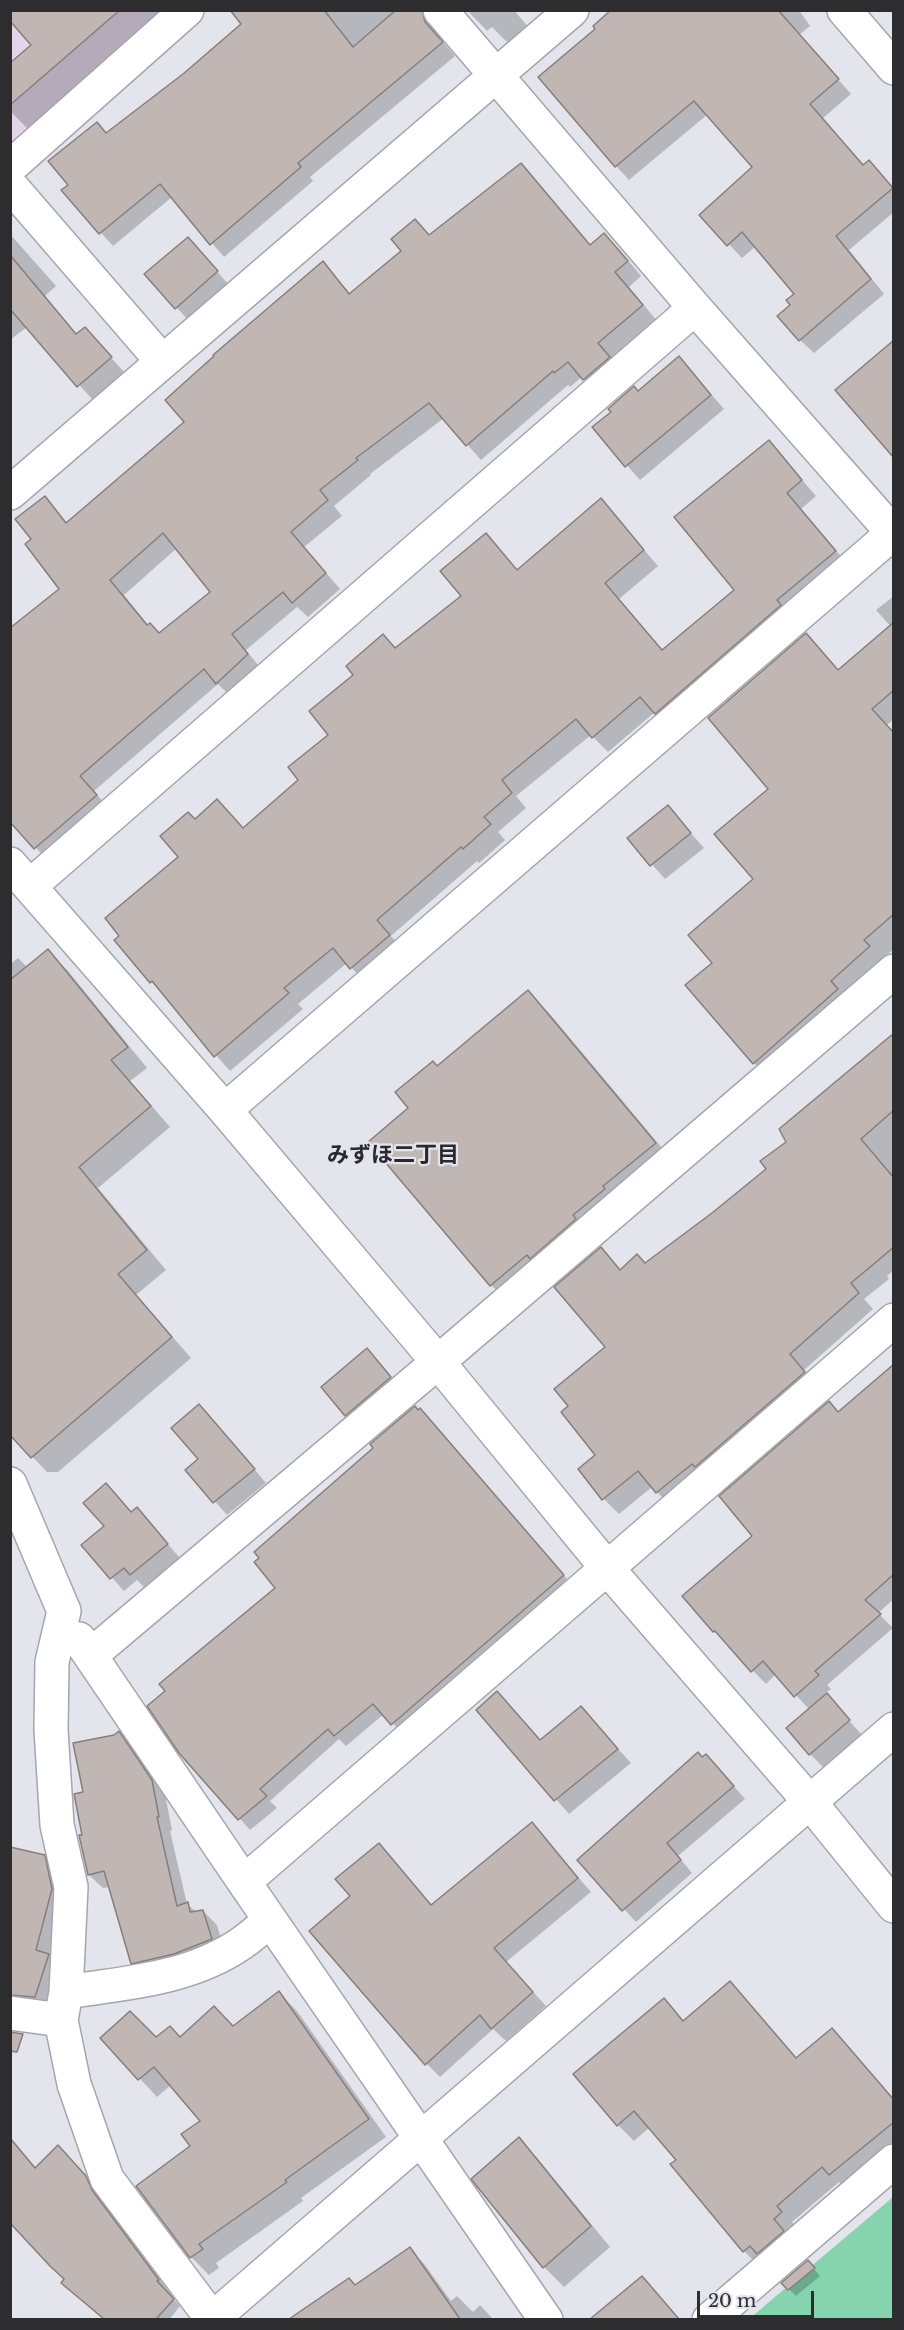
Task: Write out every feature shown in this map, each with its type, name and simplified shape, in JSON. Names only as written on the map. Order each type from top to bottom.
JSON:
[{"type":"street","points":[[10,167],[187,10]]},
{"type":"street","points":[[225,1110],[893,533],[695,308],[440,10]]},
{"type":"street","points":[[10,493],[572,10]]},
{"type":"street","points":[[844,10],[894,68]]},
{"type":"street","points":[[10,185],[162,361]]},
{"type":"street","points":[[695,308],[18,880],[225,1110],[438,1362],[607,1568],[809,1801],[894,1906]]},
{"type":"street","points":[[91,1655],[894,972]]},
{"type":"street","points":[[244,1882],[894,1320]]},
{"type":"street","points":[[10,1484],[64,1611],[91,1655],[270,1920],[546,2319]]},
{"type":"street","points":[[64,1611],[52,1662],[51,1730],[57,1825],[70,1887],[63,2006],[74,2084],[107,2179],[212,2319],[894,1729]]},
{"type":"street","points":[[10,2013],[63,2006],[159,1979],[202,1964],[240,1944],[270,1920]]},
{"type":"street","points":[[709,2319],[894,2161]]},
{"type":"shaded area","points":[[11,11],[171,11],[11,149]]},
{"type":"green space","points":[[893,2197],[893,2319],[749,2319]]},
{"type":"building","points":[[10,10],[120,10],[10,105],[10,63],[31,45],[10,21]]},
{"type":"building","points":[[230,10],[324,10],[353,47],[396,10],[422,10],[425,22],[443,42],[298,163],[301,167],[210,245],[160,184],[99,234],[61,190],[68,185],[48,161],[97,122],[106,133],[183,74],[241,24]]},
{"type":"building","points":[[611,10],[778,10],[839,79],[810,104],[863,165],[869,160],[893,188],[836,236],[871,279],[799,341],[777,316],[790,305],[786,300],[794,294],[742,232],[727,246],[699,215],[752,167],[694,101],[615,167],[538,77],[595,29],[593,26]]},
{"type":"building","points":[[521,163],[590,245],[604,233],[628,261],[615,272],[643,305],[598,343],[610,357],[583,380],[568,362],[554,373],[553,371],[466,446],[429,403],[356,458],[358,460],[320,490],[328,500],[291,532],[326,573],[292,603],[283,592],[232,634],[248,654],[216,684],[204,669],[80,776],[97,795],[34,849],[10,822],[10,628],[59,589],[25,544],[31,539],[15,519],[45,496],[66,523],[184,422],[165,400],[213,355],[323,261],[349,294],[401,251],[391,239],[415,219],[429,235]],"holes":[[[163,533],[210,592],[159,633],[150,623],[147,625],[110,580]]]},
{"type":"building","points":[[188,237],[218,271],[175,309],[144,274]]},
{"type":"building","points":[[10,255],[76,334],[85,327],[112,357],[77,387],[10,309]]},
{"type":"building","points":[[894,340],[894,458],[835,390]]},
{"type":"building","points":[[679,356],[711,395],[625,467],[592,427],[611,412],[608,409],[634,386],[638,391]]},
{"type":"building","points":[[769,440],[802,480],[787,493],[836,551],[777,600],[781,605],[655,714],[640,697],[592,738],[576,719],[502,780],[512,793],[484,817],[491,824],[377,920],[390,935],[350,969],[333,948],[284,988],[289,993],[214,1057],[152,981],[150,983],[114,940],[119,936],[105,918],[178,857],[160,836],[188,812],[195,819],[217,799],[243,828],[298,780],[288,767],[328,735],[309,711],[353,675],[346,666],[383,634],[395,648],[461,596],[440,571],[486,533],[517,570],[601,498],[644,550],[605,583],[662,650],[734,590],[674,517]]},
{"type":"building","points":[[894,622],[894,690],[872,709],[894,733],[894,914],[864,940],[870,946],[831,981],[838,989],[753,1064],[685,985],[712,963],[688,935],[753,879],[714,834],[768,789],[708,718],[806,633],[838,670]]},
{"type":"building","points":[[668,805],[691,833],[650,866],[627,838]]},
{"type":"building","points":[[48,949],[128,1047],[111,1060],[151,1106],[79,1167],[147,1250],[118,1274],[172,1337],[31,1458],[10,1435],[10,980]]},
{"type":"building","points":[[528,990],[656,1143],[603,1186],[605,1189],[573,1215],[576,1219],[530,1259],[527,1255],[490,1286],[368,1142],[408,1108],[395,1092],[433,1061],[437,1066]]},
{"type":"building","points":[[894,1033],[894,1110],[861,1139],[894,1178],[894,1247],[851,1283],[859,1293],[790,1354],[805,1372],[695,1467],[692,1464],[656,1493],[638,1471],[602,1500],[578,1469],[595,1455],[561,1412],[568,1406],[554,1389],[605,1347],[554,1287],[601,1247],[620,1270],[637,1254],[645,1263],[712,1213],[766,1169],[760,1161],[786,1142],[779,1129]]},
{"type":"building","points":[[367,1348],[391,1377],[345,1416],[321,1387]]},
{"type":"building","points":[[894,1364],[894,1574],[865,1600],[881,1614],[815,1671],[819,1675],[794,1697],[763,1661],[751,1672],[682,1596],[752,1536],[719,1496],[829,1401],[838,1412]]},
{"type":"building","points":[[199,1404],[255,1469],[213,1503],[185,1470],[198,1459],[171,1428]]},
{"type":"building","points":[[415,1406],[418,1410],[420,1408],[564,1575],[391,1725],[373,1704],[334,1736],[328,1729],[260,1789],[267,1796],[238,1820],[179,1753],[147,1706],[165,1691],[159,1684],[275,1588],[254,1562],[259,1558],[254,1552],[373,1448],[370,1444]]},
{"type":"building","points":[[106,1483],[131,1512],[137,1507],[168,1544],[130,1575],[124,1568],[110,1579],[81,1545],[104,1526],[83,1503]]},
{"type":"building","points":[[497,1691],[540,1740],[581,1706],[618,1749],[554,1801],[476,1710]]},
{"type":"building","points":[[827,1693],[850,1720],[809,1755],[786,1728]]},
{"type":"building","points":[[119,1731],[152,1780],[159,1817],[157,1817],[177,1906],[188,1902],[190,1912],[203,1910],[212,1939],[174,1954],[131,1964],[104,1871],[88,1875],[79,1835],[82,1835],[74,1794],[83,1792],[73,1743],[114,1735]]},
{"type":"building","points":[[698,1752],[702,1757],[706,1754],[734,1786],[667,1843],[681,1860],[622,1911],[577,1860]]},
{"type":"building","points":[[532,1822],[578,1878],[494,1948],[533,1992],[491,2029],[480,2015],[425,2065],[309,1931],[350,1896],[335,1879],[379,1843],[431,1905]]},
{"type":"building","points":[[10,1847],[45,1855],[52,1889],[36,1950],[49,1954],[35,1997],[10,1995]]},
{"type":"building","points":[[730,1981],[796,2058],[832,2028],[894,2100],[894,2122],[829,2175],[822,2167],[777,2206],[782,2212],[774,2219],[784,2231],[757,2254],[750,2246],[743,2252],[670,2164],[676,2160],[634,2111],[617,2126],[573,2074],[664,1998],[683,2021]]},
{"type":"building","points":[[279,1991],[369,2119],[285,2180],[287,2182],[199,2244],[203,2249],[190,2258],[136,2186],[190,2146],[181,2134],[200,2121],[154,2067],[138,2080],[100,2038],[130,2011],[156,2037],[170,2026],[180,2037],[214,2006],[233,2026]]},
{"type":"building","points":[[10,2032],[23,2034],[17,2052],[10,2051]]},
{"type":"building","points":[[519,2137],[591,2226],[543,2268],[471,2179]]},
{"type":"building","points":[[10,2138],[35,2168],[58,2145],[86,2176],[92,2190],[159,2280],[157,2281],[174,2299],[156,2319],[104,2319],[61,2283],[64,2279],[10,2223]]},
{"type":"building","points":[[410,2247],[460,2319],[289,2319],[349,2278],[355,2285]]},
{"type":"building","points":[[808,2260],[815,2268],[788,2290],[781,2283]]},
{"type":"building","points":[[642,2276],[679,2319],[590,2319]]},
{"type":"district","name":"みずほ二丁目","points":[[393,1156]]}]
